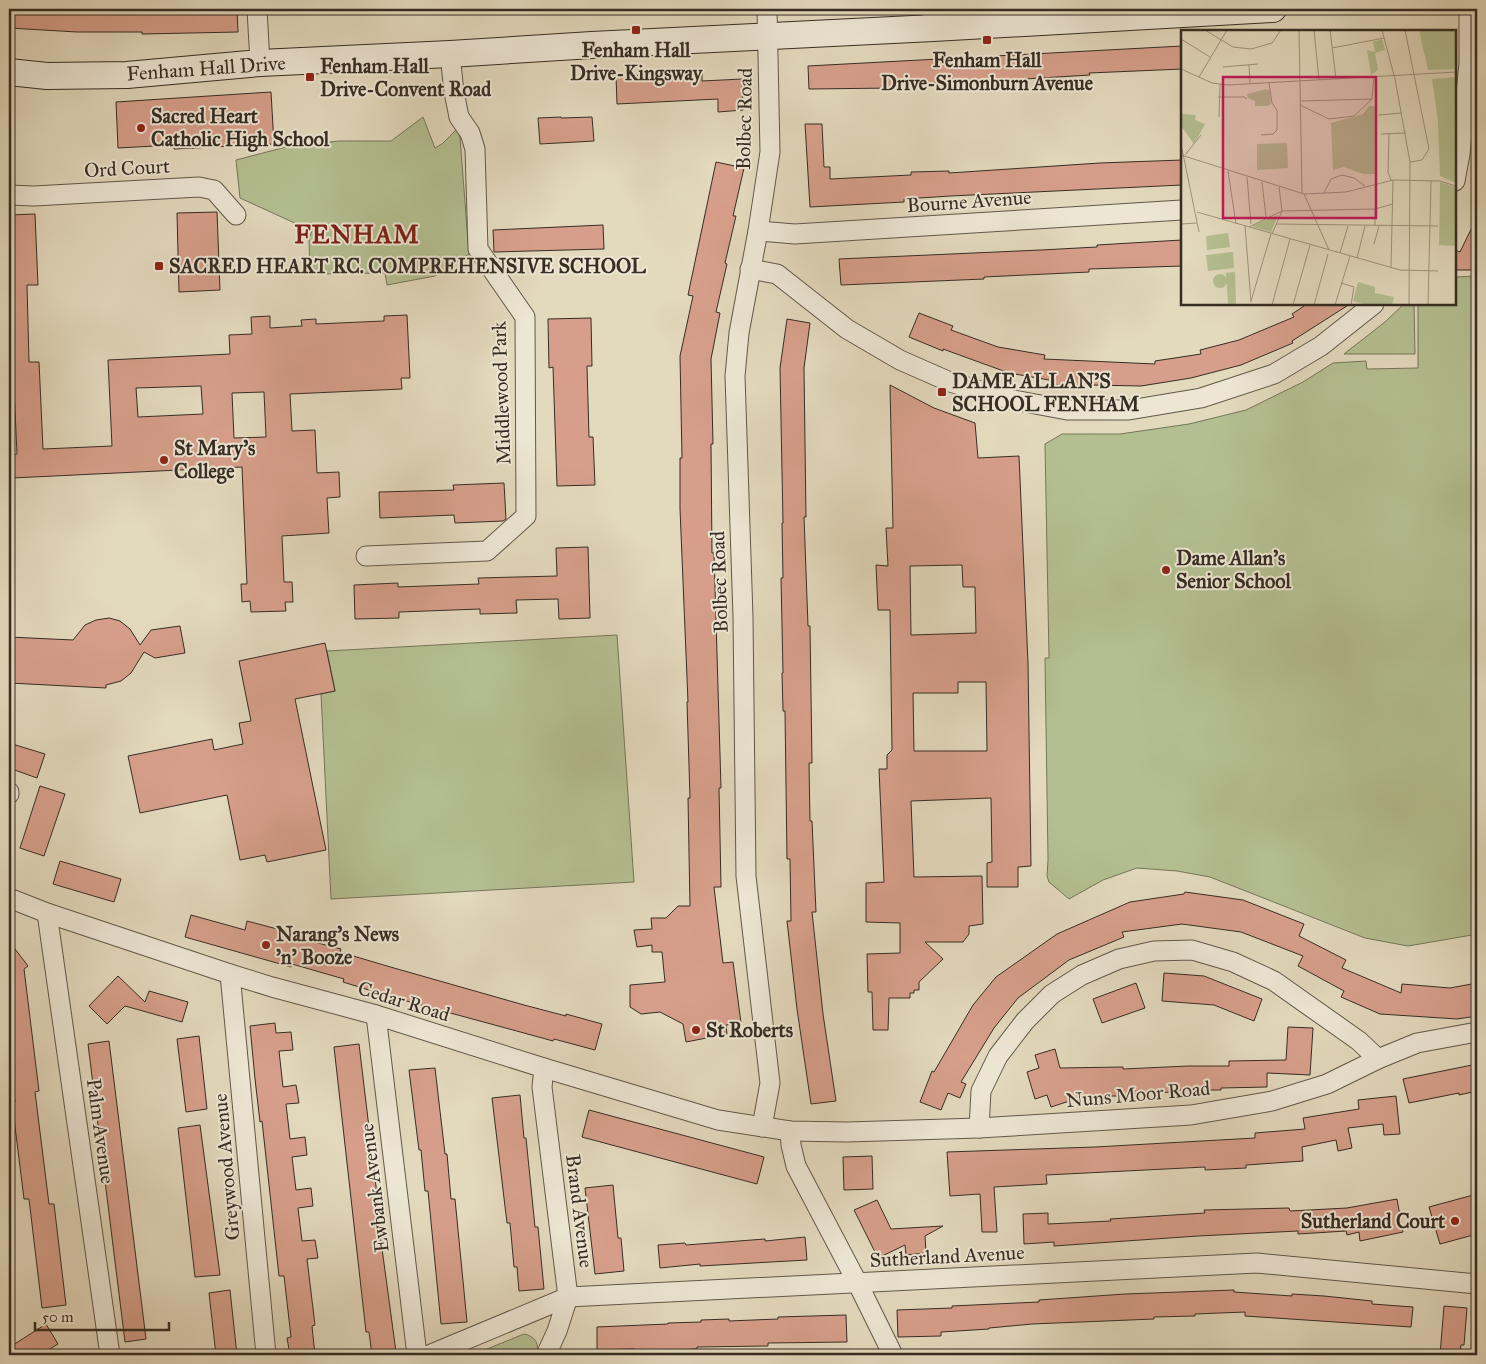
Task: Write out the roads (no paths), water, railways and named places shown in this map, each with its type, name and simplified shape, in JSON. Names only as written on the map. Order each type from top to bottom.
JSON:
[{"type":"street","points":[[257,9],[260,63]]},
{"type":"street","name":"Bolbec Road","points":[[762,1127],[770,1083],[746,876],[743,617],[735,376],[739,333],[758,231],[770,152],[766,9]]},
{"type":"street","name":"Fenham Hall Drive","points":[[9,72],[47,76],[126,75],[260,63],[767,36],[933,18],[1266,9]]},
{"type":"street","points":[[1456,176],[1469,63],[1469,9]]},
{"type":"street","name":"Middlewood Park","points":[[366,556],[487,551],[526,516],[525,317],[478,249],[474,150],[470,132],[459,117],[450,54]]},
{"type":"street","name":"Ord Court","points":[[9,195],[34,196],[199,187],[214,190],[236,215]]},
{"type":"street","name":"Bourne Avenue","points":[[758,231],[795,234],[1181,210]]},
{"type":"street","points":[[750,269],[777,274],[847,329],[900,360],[950,382],[1033,405],[1066,410],[1129,410],[1201,398],[1274,374],[1321,346],[1373,305]]},
{"type":"street","name":"Cedar Road","points":[[9,898],[47,913],[272,987],[376,1015],[718,1120],[790,1131]]},
{"type":"street","name":"Palm Avenue","points":[[47,913],[110,1355]]},
{"type":"street","points":[[979,1128],[980,1091],[998,1056],[1026,1021],[1052,994],[1082,975],[1119,959],[1154,951],[1192,950],[1233,962],[1274,981],[1359,1041],[1378,1059]]},
{"type":"street","name":"Greywood Avenue","points":[[230,974],[266,1355]]},
{"type":"street","name":"Ewbank Avenue","points":[[376,1015],[417,1355]]},
{"type":"street","name":"Nuns Moor Road","points":[[790,1131],[847,1132],[979,1128],[1191,1115],[1272,1101],[1327,1084],[1378,1059],[1418,1043],[1477,1032]]},
{"type":"street","name":"Brand Avenue","points":[[544,1068],[542,1087],[568,1298],[558,1330],[546,1355]]},
{"type":"street","points":[[790,1131],[796,1166],[893,1355]]},
{"type":"street","name":"Sutherland Avenue","points":[[429,1355],[568,1298],[857,1282],[1257,1264],[1477,1284]]},
{"type":"place","name":"Fenham Hall Drive-Kingsway","points":[[636,30]]},
{"type":"place","name":"Fenham Hall Drive-Simonburn Avenue","points":[[987,40]]},
{"type":"place","name":"Fenham Hall Drive-Convent Road","points":[[310,77]]},
{"type":"place","name":"Sacred Heart Catholic High School","points":[[141,128]]},
{"type":"place","name":"SACRED HEART RC. COMPREHENSIVE SCHOOL","points":[[159,266]]},
{"type":"place","name":"DAME ALLAN'S SCHOOL FENHAM","points":[[942,392]]},
{"type":"place","name":"St Mary's College","points":[[164,460]]},
{"type":"place","name":"Dame Allan's Senior School","points":[[1166,570]]},
{"type":"place","name":"Narang's News 'n' Booze","points":[[266,945]]},
{"type":"place","name":"St Roberts","points":[[696,1030]]},
{"type":"place","name":"Sutherland Court","points":[[1455,1221]]},
{"type":"district","name":"FENHAM","points":[[357,234]]}]
